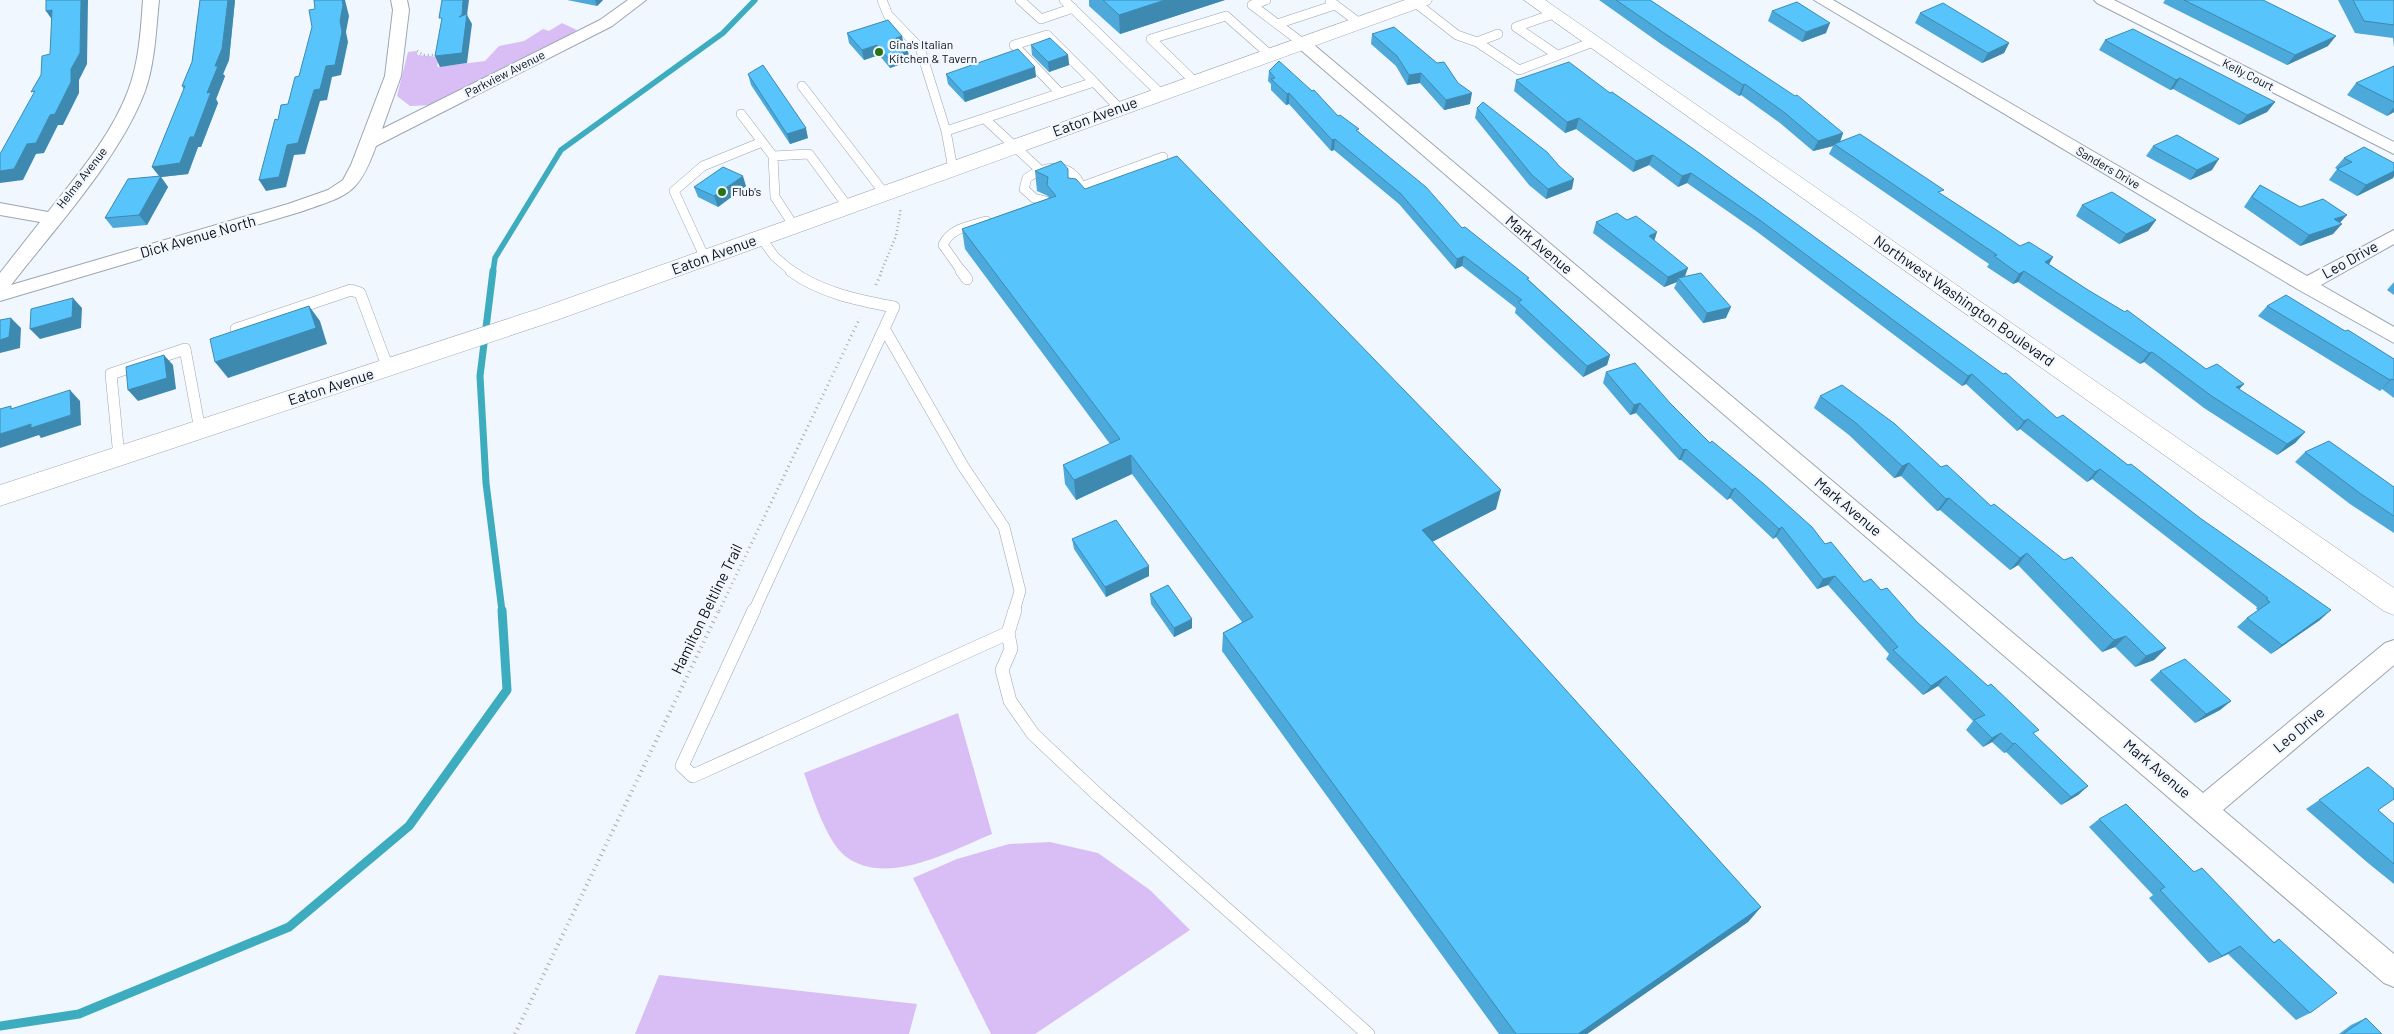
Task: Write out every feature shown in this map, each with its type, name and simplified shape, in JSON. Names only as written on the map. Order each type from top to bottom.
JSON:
[{"type":"main road","name":"Northwest Washington Boulevard","points":[[1533,0],[2394,603]]},
{"type":"main road","name":"Eaton Avenue","points":[[0,496],[549,314],[1417,1]]},
{"type":"street","name":"Helma Avenue","points":[[0,286],[51,218],[106,150],[136,90],[148,37],[151,0]]},
{"type":"street","name":"Dick Avenue North","points":[[0,295],[294,208],[334,194],[350,183],[368,143],[393,76],[401,10],[399,0]]},
{"type":"street","name":"Parkview Avenue","points":[[368,143],[606,23],[638,0]]},
{"type":"street","name":"Sanders Drive","points":[[1822,0],[2394,336]]},
{"type":"street","name":"Kelly Court","points":[[2102,0],[2394,149]]},
{"type":"street","name":"Mark Avenue","points":[[1301,42],[2204,809],[2394,973]]},
{"type":"street","points":[[0,208],[51,218]]},
{"type":"street","name":"Leo Drive","points":[[2306,285],[2394,236]]},
{"type":"street","name":"Leo Drive","points":[[2204,809],[2394,650]]},
{"type":"lane","points":[[882,0],[888,15],[920,48],[946,131],[953,169]]},
{"type":"lane","points":[[1020,0],[1041,19],[1073,8]]},
{"type":"lane","points":[[1064,0],[1160,93]]},
{"type":"lane","points":[[1266,0],[1252,5],[1301,42]]},
{"type":"lane","points":[[1417,1],[1457,35],[1476,42],[1519,70],[1593,42]]},
{"type":"lane","points":[[1277,24],[1332,2],[1358,22]]},
{"type":"lane","points":[[1552,14],[1513,28],[1557,55]]},
{"type":"lane","points":[[1194,81],[1152,39],[1226,16],[1269,54]]},
{"type":"lane","points":[[1476,42],[1498,34]]},
{"type":"lane","points":[[1060,93],[1014,45],[1047,35],[1056,48],[1077,69],[1094,82],[1119,108]]},
{"type":"lane","points":[[1026,58],[1036,55]]},
{"type":"lane","points":[[1035,67],[1045,64]]},
{"type":"lane","points":[[1047,80],[1057,76]]},
{"type":"lane","points":[[946,131],[1094,82]]},
{"type":"lane","points":[[802,86],[894,190]]},
{"type":"lane","points":[[741,114],[773,156],[774,197],[794,226]]},
{"type":"lane","points":[[984,118],[1040,170]]},
{"type":"lane","points":[[705,258],[674,191],[681,182],[717,158],[762,142]]},
{"type":"lane","points":[[773,156],[809,154],[848,207]]},
{"type":"lane","points":[[1024,207],[1044,201],[1028,194],[1024,183],[1027,178],[1040,170],[1058,168],[1072,173],[1079,182],[1076,191],[1163,157]]},
{"type":"lane","points":[[967,279],[943,244],[944,240],[951,233],[996,217]]},
{"type":"lane","points":[[761,238],[780,262],[808,282],[841,297],[894,307],[682,766],[693,776],[1008,633]]},
{"type":"lane","points":[[236,329],[351,290],[360,293],[388,368]]},
{"type":"lane","points":[[885,330],[963,466],[1004,527],[1020,591],[1008,633],[1011,649],[1002,670],[1010,702],[1033,734],[1368,1034]]},
{"type":"lane","points":[[119,457],[111,374],[185,350],[200,430]]},
{"type":"path","points":[[416,48],[418,54],[442,55]]},
{"type":"path","name":"Hamilton Beltline Trail","points":[[515,1034],[868,302],[896,236],[901,209],[894,190]]},
{"type":"shaded area","points":[[562,23],[577,30],[546,49],[435,105],[410,106],[397,96],[408,52],[416,51],[418,55],[439,57],[437,67],[485,61],[499,46],[524,41],[543,29],[549,31]]},
{"type":"shaded area","points":[[958,713],[992,834],[938,857],[898,868],[860,865],[844,855],[831,839],[815,805],[804,773]]},
{"type":"shaded area","points":[[1050,842],[1098,853],[1150,890],[1190,930],[1035,1034],[991,1034],[913,878],[957,859],[1009,844]]},
{"type":"shaded area","points":[[659,975],[917,1004],[909,1034],[635,1034]]},
{"type":"building","points":[[46,0],[81,0],[80,53],[71,69],[71,82],[55,114],[50,115],[36,143],[27,144],[14,169],[0,171],[0,154],[35,91],[31,92],[41,75],[42,56],[50,54],[52,10],[46,11]]},
{"type":"building","points":[[200,0],[228,0],[222,49],[215,66],[218,66],[207,93],[211,92],[194,137],[190,137],[180,163],[152,167],[185,86],[182,86],[192,62]]},
{"type":"building","points":[[314,0],[342,0],[340,21],[342,32],[335,65],[326,66],[320,89],[314,90],[298,143],[287,145],[279,177],[259,180],[275,119],[278,120],[281,105],[288,104],[295,77],[299,76],[312,27],[309,10],[315,9]]},
{"type":"building","points":[[442,0],[463,0],[462,15],[459,17],[467,14],[462,53],[435,56],[442,18],[439,18]]},
{"type":"building","points":[[1103,0],[1165,0],[1119,15]]},
{"type":"building","points":[[1616,0],[1650,0],[1795,96],[1797,95],[1843,133],[1818,141],[1785,113],[1745,84],[1743,85]]},
{"type":"building","points":[[2184,0],[2263,0],[2336,36],[2295,55]]},
{"type":"building","points":[[2353,0],[2394,0],[2394,25],[2364,21]]},
{"type":"building","points":[[1797,2],[1830,23],[1806,32],[1772,11]]},
{"type":"building","points":[[1943,3],[2009,43],[1988,53],[1920,13]]},
{"type":"building","points":[[888,20],[902,36],[896,38],[908,51],[888,58],[877,45],[862,50],[847,33]]},
{"type":"building","points":[[1394,27],[1437,63],[1444,62],[1458,83],[1472,93],[1446,100],[1421,73],[1409,75],[1397,56],[1372,34]]},
{"type":"building","points":[[2133,29],[2275,102],[2247,115],[2180,78],[2176,80],[2105,40]]},
{"type":"building","points":[[1050,38],[1068,55],[1048,62],[1031,45]]},
{"type":"building","points":[[1018,49],[1035,67],[963,92],[946,74]]},
{"type":"building","points":[[1279,61],[1312,91],[1314,90],[1338,116],[1340,115],[1359,129],[1356,130],[1426,187],[1462,228],[1465,227],[1529,278],[1527,279],[1610,355],[1587,366],[1518,302],[1522,300],[1464,256],[1457,259],[1401,194],[1335,139],[1332,140],[1289,93],[1287,94],[1271,79],[1275,78],[1269,71]]},
{"type":"building","points":[[1569,62],[1610,93],[1612,92],[1695,150],[2003,374],[2006,373],[2057,418],[2063,415],[2128,465],[2131,464],[2200,518],[2331,610],[2282,645],[2247,618],[2270,602],[2266,599],[2268,598],[2100,469],[2095,472],[2028,419],[2024,421],[1972,374],[1968,376],[1761,221],[1691,173],[1682,176],[1653,155],[1636,161],[1579,118],[1567,122],[1516,80]]},
{"type":"building","points":[[763,65],[806,128],[787,134],[748,74]]},
{"type":"building","points":[[2394,66],[2394,102],[2356,83]]},
{"type":"building","points":[[1483,102],[1547,152],[1574,179],[1548,189],[1532,175],[1477,108]]},
{"type":"building","points":[[1860,134],[1944,190],[1938,192],[2020,246],[2029,242],[2053,257],[2045,262],[2125,312],[2127,310],[2206,369],[2217,364],[2244,384],[2236,387],[2305,432],[2287,444],[2213,397],[2152,352],[2149,353],[2024,271],[2019,274],[1994,256],[1997,255],[1834,144]]},
{"type":"building","points":[[2177,135],[2219,159],[2197,170],[2153,146]]},
{"type":"building","points":[[2364,147],[2394,163],[2394,171],[2366,185],[2337,169],[2352,162],[2344,158]]},
{"type":"building","points":[[1177,156],[1501,490],[1422,530],[1761,907],[1578,1034],[1516,1034],[1223,633],[1253,617],[1131,455],[1074,480],[1063,465],[1120,439],[962,229],[1056,196],[1047,185],[1048,177],[1035,171],[1061,161],[1068,169],[1068,178],[1076,179],[1085,189]]},
{"type":"building","points":[[723,167],[743,176],[714,196],[694,187]]},
{"type":"building","points":[[161,176],[139,215],[105,218],[128,179]]},
{"type":"building","points":[[2260,185],[2300,207],[2323,199],[2347,215],[2334,219],[2342,224],[2309,235],[2252,197]]},
{"type":"building","points":[[2112,192],[2156,220],[2126,234],[2082,205]]},
{"type":"building","points":[[1617,213],[1627,220],[1636,216],[1657,232],[1649,236],[1688,268],[1668,277],[1596,222]]},
{"type":"building","points":[[1701,273],[1731,307],[1707,313],[1678,278]]},
{"type":"building","points":[[2286,295],[2394,359],[2394,380],[2390,380],[2267,306]]},
{"type":"building","points":[[73,298],[72,317],[30,329],[31,309]]},
{"type":"building","points":[[309,306],[316,328],[215,362],[210,339]]},
{"type":"building","points":[[11,318],[9,337],[0,340],[0,320]]},
{"type":"building","points":[[164,355],[167,378],[128,390],[126,367]]},
{"type":"building","points":[[1635,363],[1670,403],[1710,443],[1712,441],[1764,484],[1812,527],[1825,544],[1831,542],[1864,582],[1871,579],[1881,590],[1887,588],[1917,622],[1988,686],[1991,684],[2039,730],[2033,733],[2088,786],[2071,797],[2015,743],[2013,744],[2001,733],[1992,738],[1974,720],[1985,715],[1946,676],[1931,686],[1893,650],[1898,647],[1835,576],[1823,579],[1782,527],[1779,529],[1735,488],[1732,490],[1686,449],[1683,450],[1640,403],[1634,405],[1606,372]]},
{"type":"building","points":[[1842,385],[1895,424],[1941,467],[1947,465],[1991,506],[1994,504],[2064,560],[2072,557],[2166,648],[2146,656],[2126,636],[2114,640],[2027,553],[2020,558],[1949,498],[1946,499],[1909,463],[1902,466],[1856,423],[1820,396]]},
{"type":"building","points":[[70,390],[71,415],[31,428],[31,424],[0,434],[0,409],[11,406],[11,409]]},
{"type":"building","points":[[2329,441],[2394,487],[2394,516],[2305,452]]},
{"type":"building","points":[[1116,520],[1149,566],[1105,587],[1072,539]]},
{"type":"building","points":[[1168,585],[1192,619],[1174,628],[1150,594]]},
{"type":"building","points":[[2185,659],[2231,701],[2206,714],[2160,671]]},
{"type":"building","points":[[2368,767],[2394,789],[2394,799],[2378,810],[2394,824],[2394,864],[2319,800]]},
{"type":"building","points":[[2126,804],[2194,872],[2202,868],[2274,943],[2279,939],[2337,993],[2310,1013],[2240,946],[2222,956],[2160,890],[2165,887],[2099,819]]},
{"type":"building","points":[[2366,1018],[2382,1034],[2343,1034]]},
{"type":"waterway","points":[[493,272],[495,258],[561,150],[723,33],[755,0]]},
{"type":"waterway","points":[[493,271],[480,376],[486,483],[502,611]]},
{"type":"waterway","points":[[0,1026],[79,1014],[289,927],[409,826],[507,690],[502,610]]},
{"type":"place","name":"Gina's Italian Kitchen & Tavern","points":[[879,52]]},
{"type":"place","name":"Flub's","points":[[722,192]]}]
